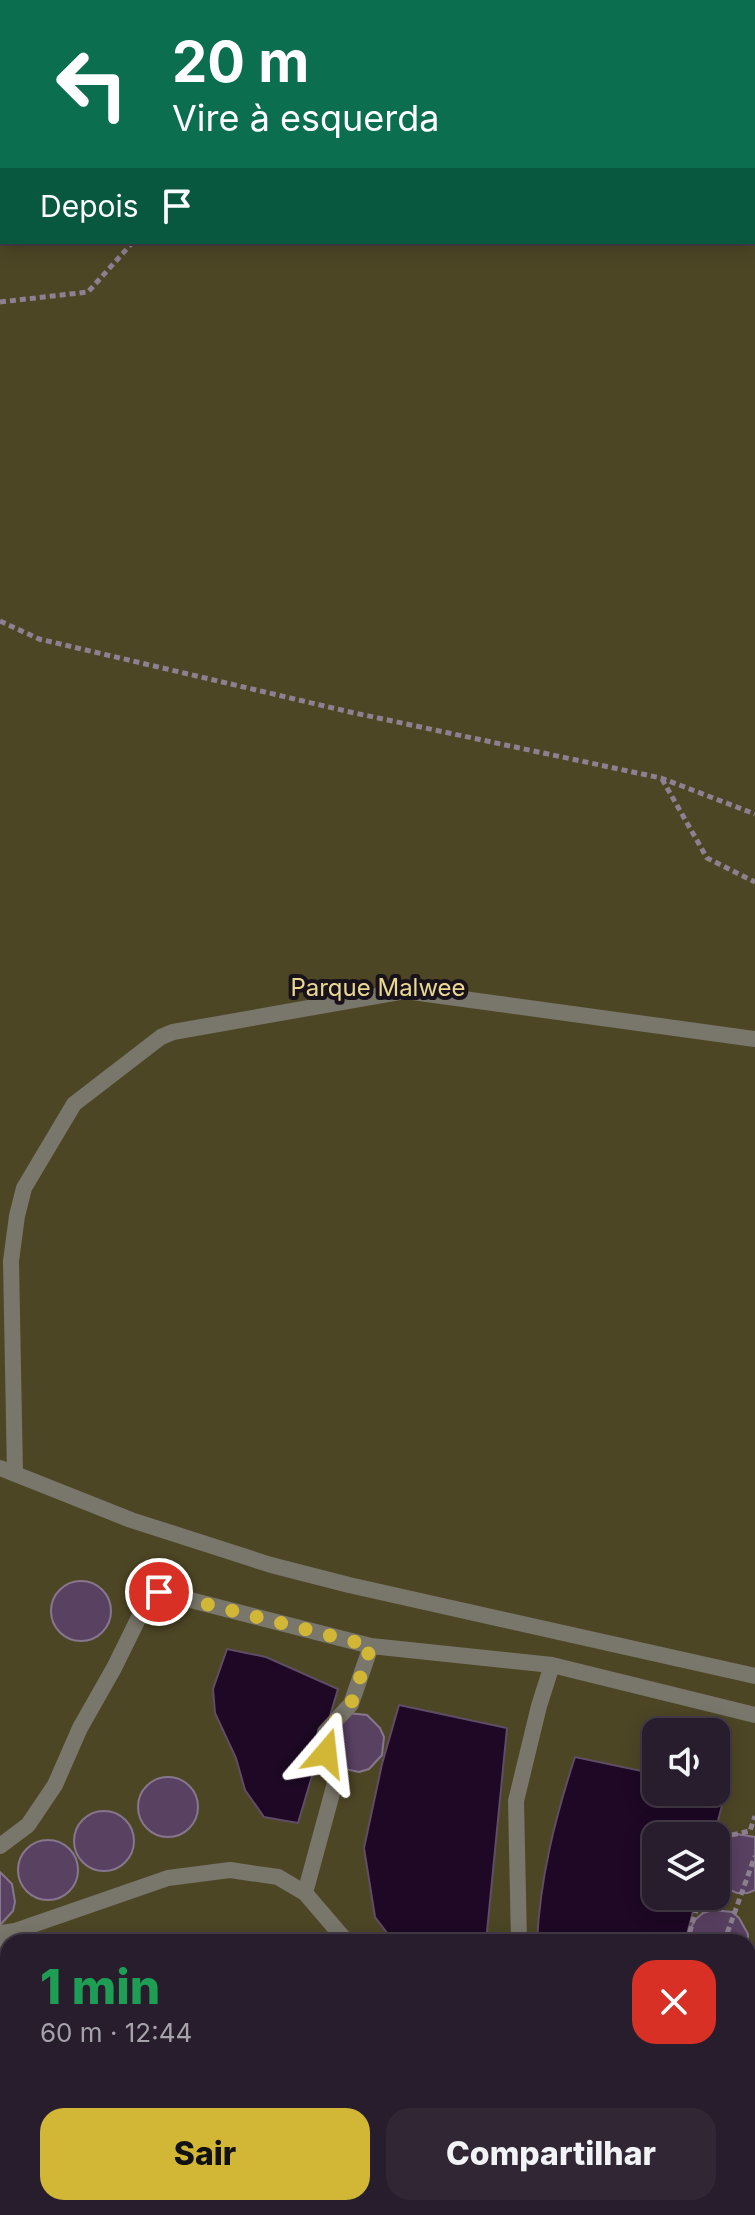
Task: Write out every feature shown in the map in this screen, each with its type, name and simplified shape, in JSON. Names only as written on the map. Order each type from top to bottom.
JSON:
[{"type":"lane","points":[[755,1039],[405,991],[173,1032],[161,1037],[74,1104],[24,1188],[11,1261],[8,1471],[131,1520],[271,1565],[755,1676]]},
{"type":"lane","points":[[0,1846],[28,1825],[55,1785],[80,1728],[148,1599],[159,1592],[371,1646],[552,1665],[755,1715]]},
{"type":"lane","points":[[305,1893],[336,1779],[323,1744],[325,1732],[351,1704],[371,1646]]},
{"type":"lane","points":[[519,1934],[516,1801],[552,1665]]},
{"type":"lane","points":[[0,1933],[15,1931],[168,1878],[230,1870],[278,1877],[305,1893],[340,1934]]},
{"type":"path","points":[[0,302],[88,292],[131,244]]},
{"type":"path","points":[[0,621],[39,639],[350,712],[661,778],[755,814]]},
{"type":"path","points":[[661,778],[707,858],[755,882]]},
{"type":"path","points":[[730,1835],[750,1831],[755,1816]]},
{"type":"path","points":[[727,1934],[755,1856]]},
{"type":"path","points":[[689,1934],[696,1910]]},
{"type":"green space","name":"Parque Malwee","points":[[0,244],[755,244],[755,1934],[0,1934]]},
{"type":"shaded area","points":[[227,1649],[266,1657],[338,1689],[298,1823],[264,1817],[245,1790],[236,1758],[215,1713],[213,1689]]},
{"type":"shaded area","points":[[399,1705],[507,1728],[487,1934],[388,1934],[375,1917],[364,1848],[382,1764]]},
{"type":"shaded area","points":[[575,1757],[642,1771],[642,1806],[722,1806],[718,1822],[642,1822],[642,1910],[693,1910],[687,1934],[538,1934],[550,1848]]},
{"type":"building","points":[[81,1581],[102,1590],[111,1611],[102,1632],[81,1641],[60,1632],[51,1611],[60,1590]]},
{"type":"building","points":[[348,1713],[367,1715],[384,1737],[382,1755],[369,1769],[359,1772],[340,1768],[326,1732]]},
{"type":"building","points":[[168,1777],[189,1786],[198,1807],[189,1828],[168,1837],[147,1828],[138,1807],[147,1786]]},
{"type":"building","points":[[104,1811],[125,1820],[134,1841],[125,1862],[104,1871],[83,1862],[74,1841],[83,1820]]},
{"type":"building","points":[[737,1834],[755,1837],[755,1890],[748,1893],[730,1890],[730,1837]]},
{"type":"building","points":[[48,1840],[69,1849],[78,1870],[69,1891],[48,1900],[27,1891],[18,1870],[27,1849]]},
{"type":"building","points":[[0,1872],[12,1884],[15,1902],[13,1911],[0,1925]]},
{"type":"building","points":[[713,1910],[732,1912],[748,1934],[690,1934],[695,1920]]},
{"type":"route","points":[[159,1592],[371,1646],[351,1704],[330,1723],[325,1732],[323,1744],[326,1753]]}]
